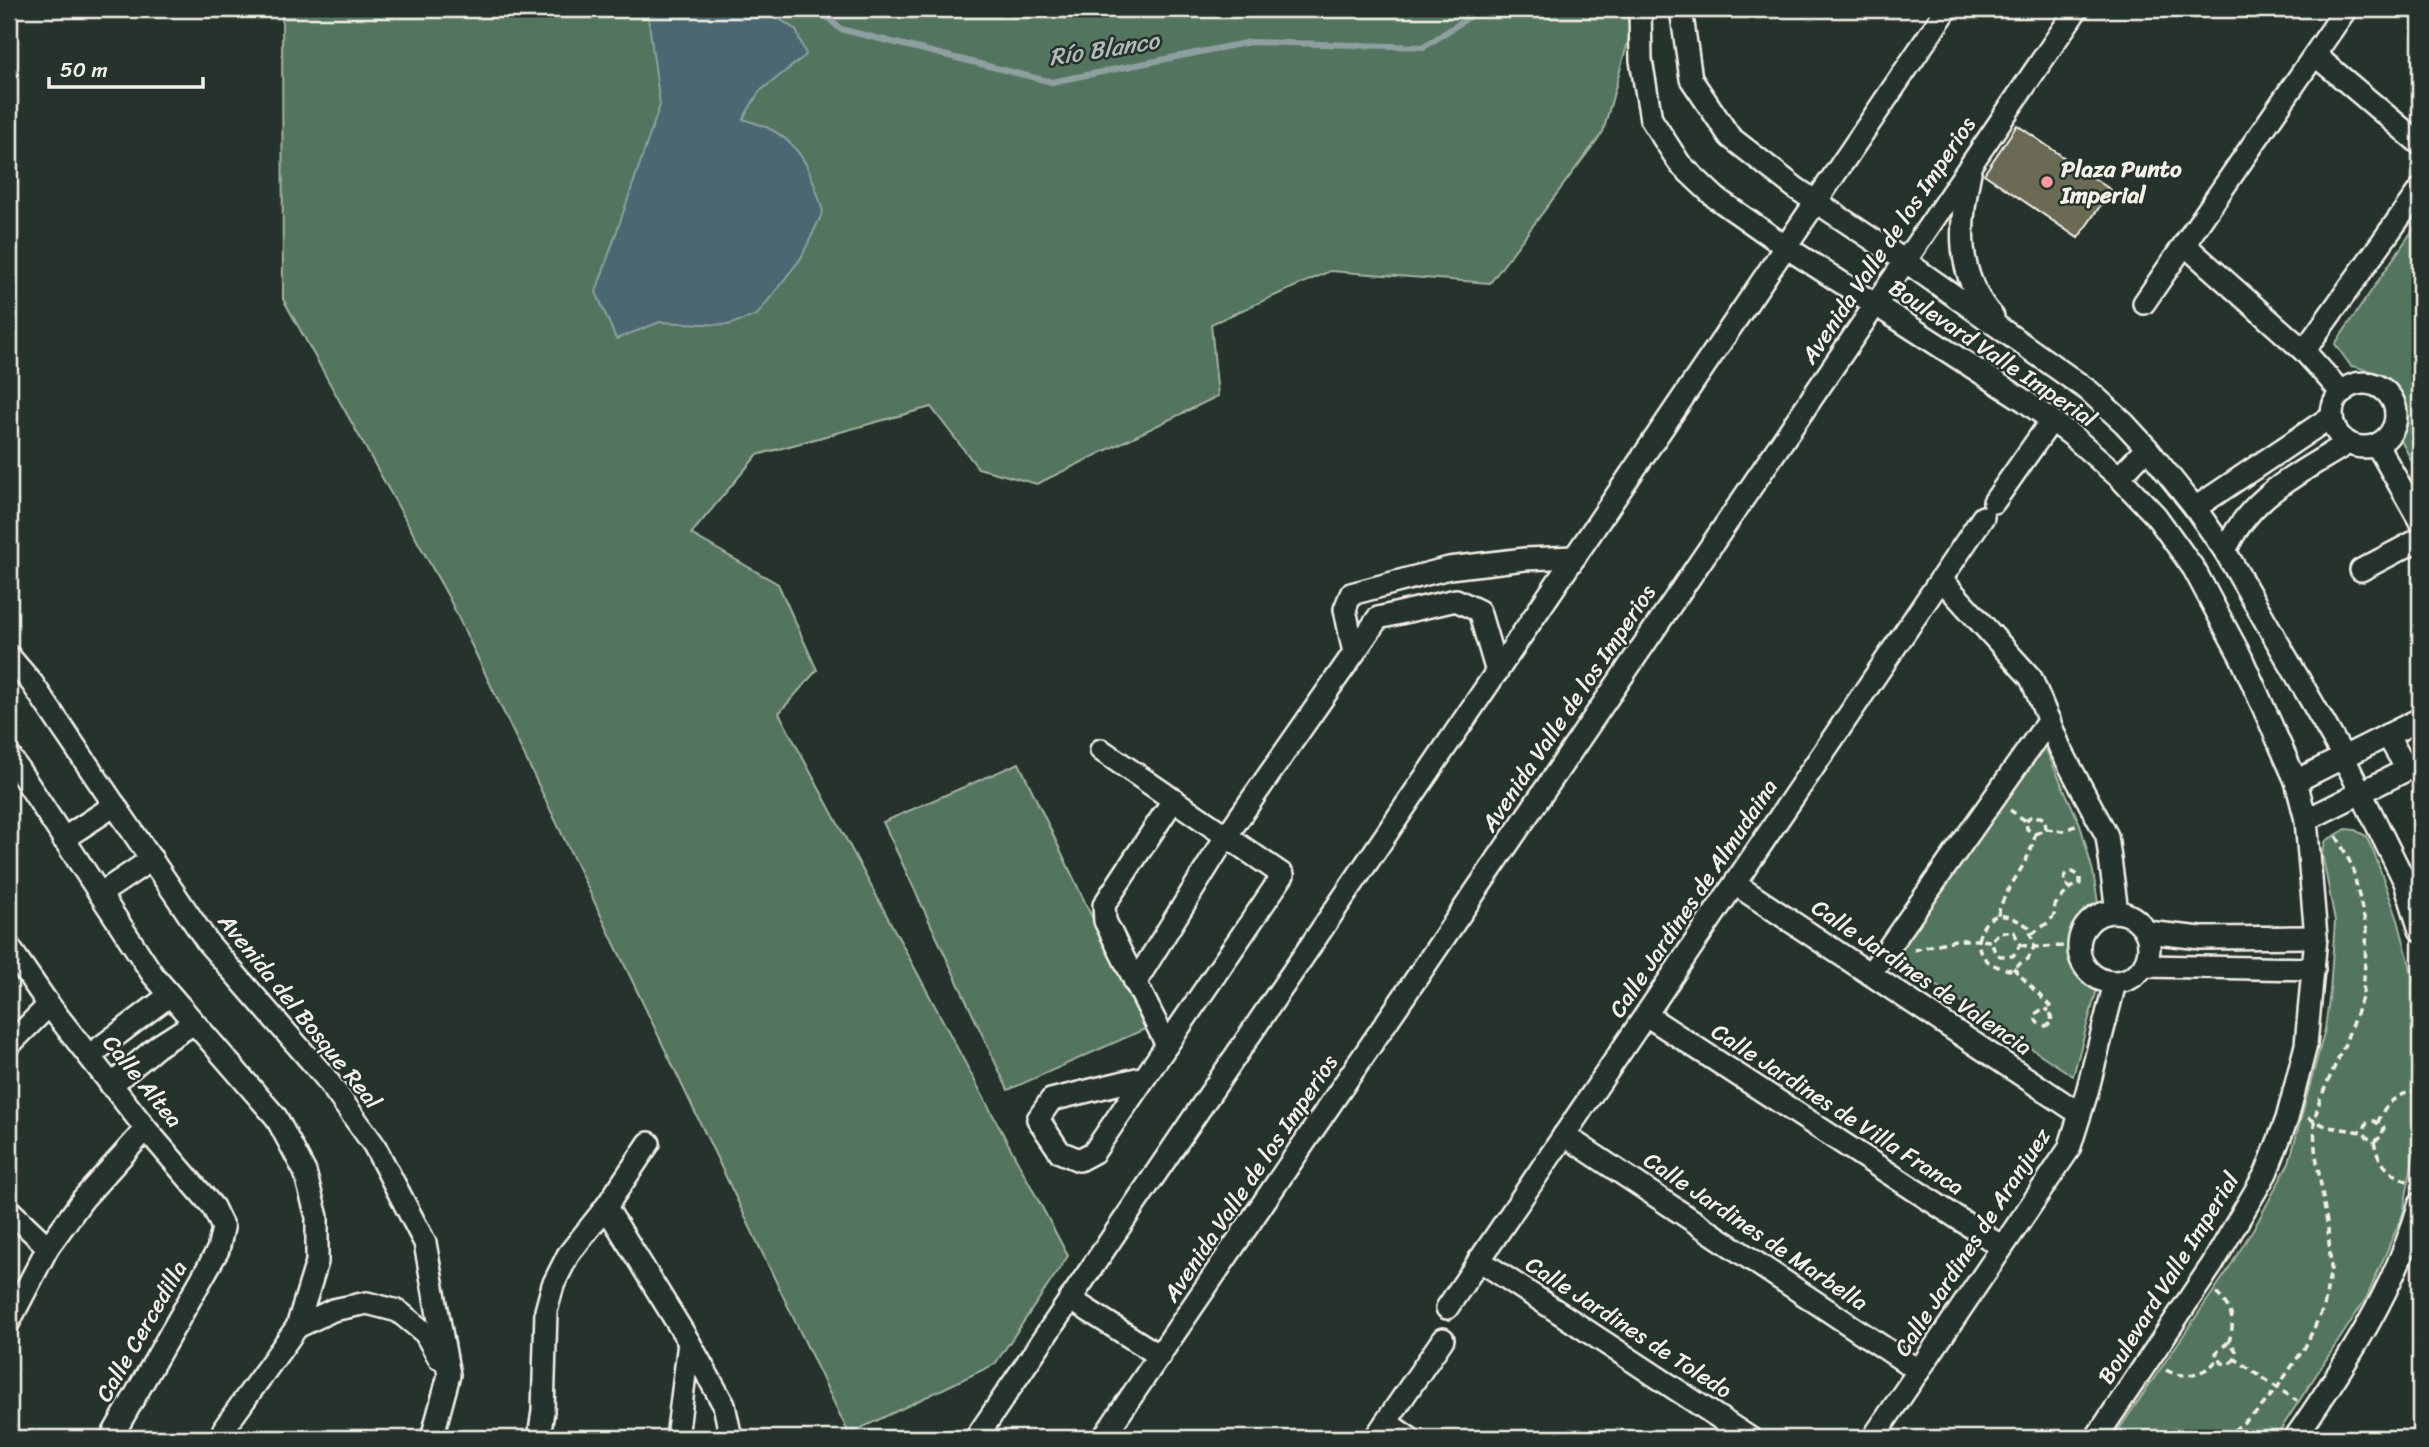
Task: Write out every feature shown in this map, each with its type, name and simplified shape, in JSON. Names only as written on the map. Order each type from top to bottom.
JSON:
[{"type":"street","name":"Boulevard Valle Imperial","points":[[1640,9],[1641,60],[1651,119],[1680,164],[1716,198],[1786,247],[2025,401],[2119,477],[2156,516],[2194,569],[2241,657],[2296,781],[2306,820],[2316,937],[2306,1045],[2287,1119],[2266,1172],[2212,1265],[2096,1438]]},
{"type":"street","name":"Boulevard Valle Imperial","points":[[1681,9],[1691,79],[1730,137],[1816,202],[1905,261],[2089,391],[2147,448],[2225,551],[2343,756],[2404,882],[2420,930]]},
{"type":"street","points":[[976,1438],[1947,9]]},
{"type":"street","name":"Avenida Valle de los Imperios","points":[[1104,1438],[2077,9]]},
{"type":"street","points":[[2144,303],[2346,9]]},
{"type":"street","points":[[2315,55],[2420,144]]},
{"type":"street","points":[[1973,160],[1962,213],[1963,256],[1980,303],[2010,337]]},
{"type":"street","points":[[2304,351],[2420,189]]},
{"type":"street","points":[[2185,245],[2304,351],[2342,393]]},
{"type":"street","points":[[2368,383],[2381,387],[2391,397],[2397,410],[2396,424],[2389,437],[2377,445],[2357,447],[2339,436],[2332,416],[2334,403],[2342,393],[2353,385],[2368,383]]},
{"type":"street","points":[[2195,508],[2332,416]]},
{"type":"street","name":"Calle Jardines de Almudaina","points":[[1447,1308],[1988,509],[2051,421]]},
{"type":"street","points":[[2225,551],[2241,521],[2266,495],[2348,443]]},
{"type":"street","points":[[2377,445],[2420,520]]},
{"type":"street","points":[[2119,477],[2147,448]]},
{"type":"street","points":[[2250,472],[2266,495]]},
{"type":"street","points":[[2361,570],[2420,540]]},
{"type":"street","points":[[1354,653],[1345,609],[1352,594],[1449,568],[1525,559],[1575,557]]},
{"type":"street","points":[[1449,568],[1456,600]]},
{"type":"street","points":[[1941,579],[2031,678],[2060,748],[2107,835],[2117,912]]},
{"type":"street","points":[[1135,983],[1227,835],[1378,618],[1456,600],[1479,611],[1497,672]]},
{"type":"street","name":"Avenida del Bosque Real","points":[[9,656],[32,682],[208,943],[325,1077],[374,1145],[425,1243],[449,1375],[432,1438]]},
{"type":"street","points":[[2296,781],[2420,719]]},
{"type":"street","points":[[1870,974],[2049,720]]},
{"type":"street","points":[[2306,820],[2414,766],[2388,735]]},
{"type":"street","points":[[1101,750],[1283,875],[1094,1152],[1079,1160],[1060,1152],[1038,1119],[1051,1100],[1145,1077]]},
{"type":"street","points":[[9,755],[153,975],[276,1116],[305,1172],[317,1217],[317,1262],[297,1327],[225,1427],[220,1438]]},
{"type":"street","points":[[1167,1045],[1105,921],[1104,905],[1174,799]]},
{"type":"street","points":[[64,839],[115,805]]},
{"type":"street","points":[[100,894],[152,859]]},
{"type":"street","name":"Calle Jardines de Valencia","points":[[1735,884],[2080,1115]]},
{"type":"street","points":[[2117,912],[2134,918],[2147,932],[2150,949],[2144,966],[2132,978],[2115,983],[2097,979],[2083,965],[2078,947],[2084,929],[2098,915],[2117,912]]},
{"type":"street","points":[[2147,932],[2201,938],[2316,937]]},
{"type":"street","points":[[2249,968],[2250,937]]},
{"type":"street","name":"Calle Altea","points":[[9,947],[49,1005],[146,1129],[213,1206],[223,1228],[218,1250]]},
{"type":"street","points":[[2144,966],[2314,969]]},
{"type":"street","name":"Calle Jardines de Aranjuez","points":[[1873,1438],[2068,1149],[2080,1115],[2115,983]]},
{"type":"street","points":[[89,1056],[170,995]]},
{"type":"street","points":[[9,1045],[49,1005]]},
{"type":"street","name":"Calle Jardines de Villa Franca","points":[[1646,1015],[2002,1247]]},
{"type":"street","points":[[111,1084],[158,1045],[194,1023]]},
{"type":"street","points":[[9,1322],[48,1247],[83,1199],[146,1129]]},
{"type":"street","name":"Calle Jardines de Marbella","points":[[1564,1135],[1919,1371]]},
{"type":"street","points":[[539,1438],[543,1411],[546,1311],[553,1285],[568,1255],[606,1207],[649,1143]]},
{"type":"street","points":[[2295,1438],[2362,1338],[2412,1232],[2420,1203]]},
{"type":"street","points":[[606,1207],[689,1342],[724,1405],[731,1438]]},
{"type":"street","points":[[9,1210],[48,1247]]},
{"type":"street","name":"Calle Cercedilla","points":[[111,1438],[218,1250]]},
{"type":"street","name":"Calle Jardines de Toledo","points":[[1479,1261],[1750,1438]]},
{"type":"street","points":[[1070,1299],[1160,1356]]},
{"type":"street","points":[[297,1327],[333,1310],[367,1303],[398,1311],[425,1333],[449,1375]]},
{"type":"street","points":[[1409,1438],[1380,1430],[1443,1339]]},
{"type":"street","points":[[677,1438],[689,1342]]},
{"type":"path","points":[[2003,805],[2026,821],[2027,829],[2035,835]]},
{"type":"path","points":[[2026,821],[2030,817],[2041,817],[2045,821],[2046,830]]},
{"type":"path","points":[[1998,915],[2017,919],[2029,927],[2032,934],[2034,947],[2028,959],[2012,968],[1997,967],[1986,961],[1978,949],[1982,927],[1998,915],[2001,901],[2026,862],[2035,835],[2046,830],[2063,831],[2078,824]]},
{"type":"path","points":[[2224,1438],[2258,1411],[2277,1388],[2305,1347],[2324,1307],[2331,1268],[2328,1229],[2315,1149],[2315,1122],[2320,1099],[2363,995],[2367,930],[2352,866],[2336,835]]},
{"type":"path","points":[[2032,934],[2049,922],[2056,905],[2070,888],[2080,884],[2080,876],[2073,872],[2066,875],[2064,883],[2070,888]]},
{"type":"path","points":[[1992,941],[2000,932],[2007,930],[2014,932],[2020,945]]},
{"type":"path","points":[[1909,953],[1955,940],[1992,941]]},
{"type":"path","points":[[1992,941],[1995,952],[2000,956],[2013,956],[2020,945]]},
{"type":"path","points":[[2020,945],[2068,946]]},
{"type":"path","points":[[2012,968],[2050,1006],[2052,1023],[2046,1026],[2035,1021],[2035,1014],[2043,1009],[2049,1012]]},
{"type":"path","points":[[2378,1123],[2386,1105],[2410,1091],[2420,1091]]},
{"type":"path","points":[[2303,1115],[2328,1128],[2363,1132],[2374,1141]]},
{"type":"path","points":[[2363,1132],[2367,1122],[2378,1123],[2384,1128],[2381,1137],[2374,1141]]},
{"type":"path","points":[[2374,1141],[2384,1166],[2392,1175],[2409,1182]]},
{"type":"path","points":[[2214,1290],[2232,1314],[2234,1328],[2228,1344]]},
{"type":"path","points":[[2228,1344],[2236,1351],[2235,1359],[2229,1364],[2218,1359],[2216,1353],[2221,1346],[2228,1344]]},
{"type":"path","points":[[2161,1368],[2174,1374],[2194,1374],[2211,1368],[2218,1359]]},
{"type":"path","points":[[2235,1359],[2299,1402]]},
{"type":"green space","points":[[282,9],[1637,9],[1603,132],[1490,283],[1330,271],[1211,324],[1218,396],[1037,484],[978,468],[931,407],[757,455],[691,534],[778,584],[817,670],[779,713],[1068,1256],[995,1364],[849,1434],[449,598],[283,299]]},
{"type":"green space","points":[[2419,221],[2420,478],[2400,438],[2406,409],[2398,388],[2378,374],[2351,366],[2335,344]]},
{"type":"green space","points":[[2043,743],[2080,824],[2093,872],[2099,909],[2081,922],[2072,940],[2078,967],[2097,989],[2073,1076],[1896,959]]},
{"type":"green space","points":[[1019,763],[1145,1029],[1008,1090],[883,822]]},
{"type":"green space","points":[[2346,829],[2366,836],[2374,853],[2398,920],[2420,1003],[2420,1119],[2403,1214],[2367,1297],[2275,1438],[2113,1438],[2226,1273],[2289,1163],[2325,1029],[2330,991],[2335,921],[2322,853],[2326,841]]},
{"type":"water","points":[[647,9],[764,9],[796,30],[806,55],[759,92],[743,119],[780,135],[799,153],[811,175],[823,212],[801,258],[757,315],[728,325],[660,322],[616,339],[596,292],[660,105]]},
{"type":"building","name":"Plaza Punto Imperial","points":[[2017,125],[2111,190],[2078,238],[1984,174]]},
{"type":"waterway","name":"Río Blanco","points":[[819,9],[840,29],[1052,82],[1250,42],[1424,47],[1481,9]]},
{"type":"place","name":"Plaza Punto Imperial","points":[[2047,182]]}]
